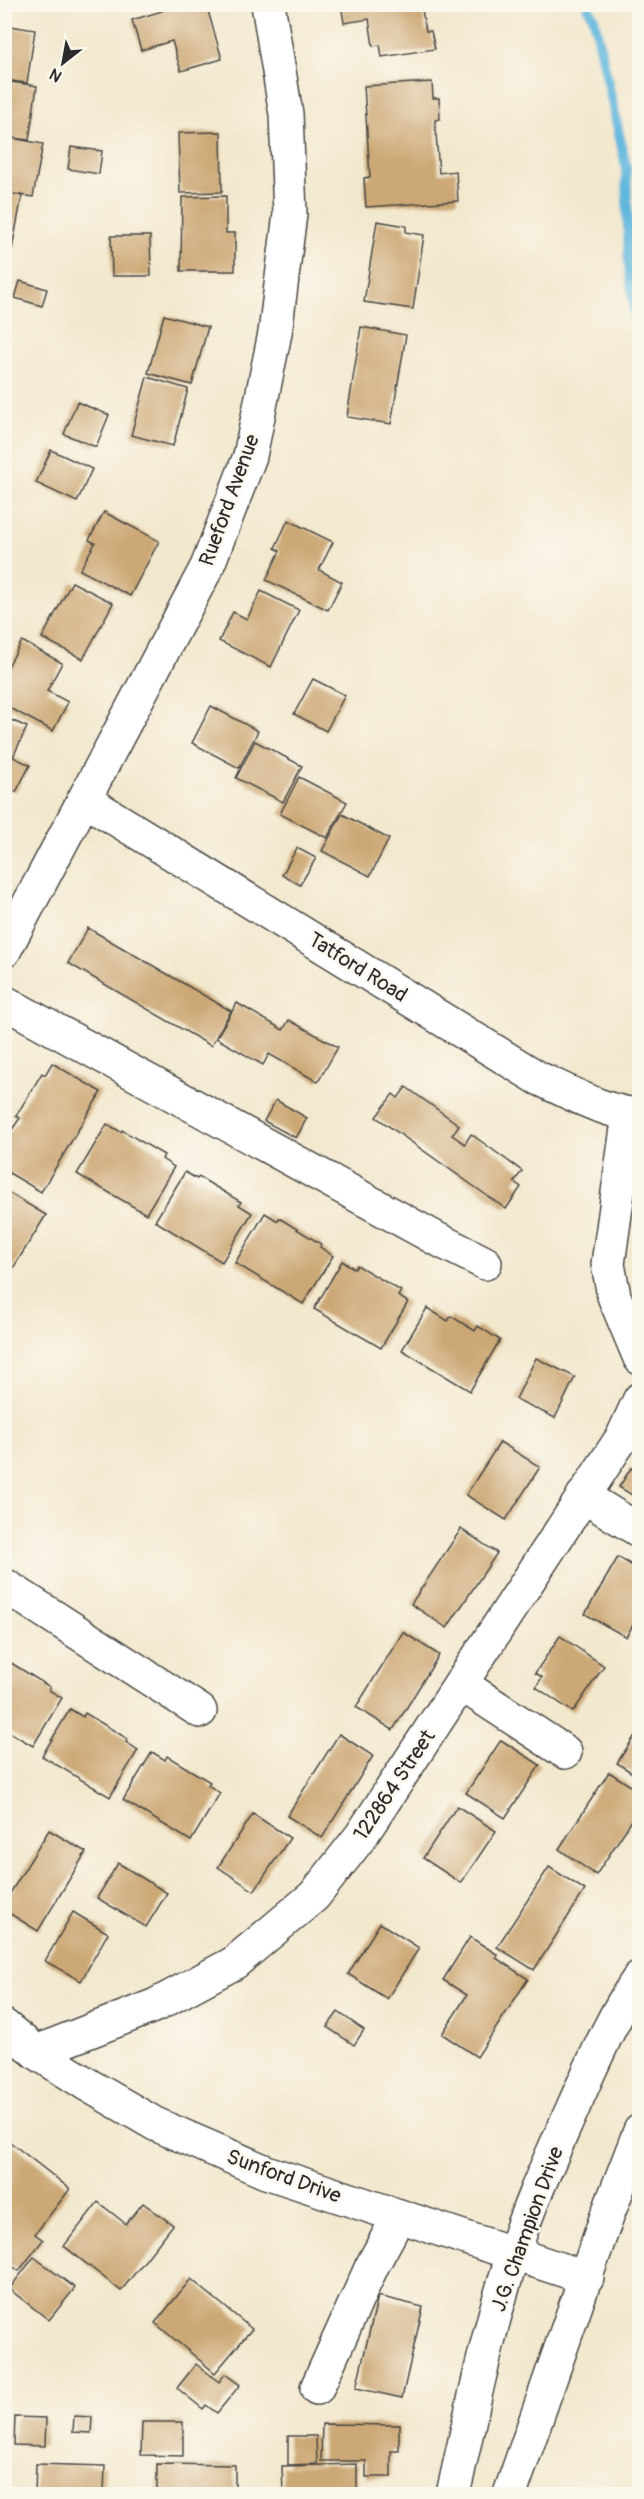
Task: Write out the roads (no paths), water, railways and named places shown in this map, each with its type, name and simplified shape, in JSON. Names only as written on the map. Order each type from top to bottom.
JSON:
[{"type":"street","name":"Rueford Avenue","points":[[4,951],[207,567],[250,456],[275,333],[290,214],[286,114],[268,4]]},
{"type":"street","name":"Tatford Road","points":[[85,800],[538,1078],[582,1099],[634,1115]]},
{"type":"street","points":[[4,1002],[435,1238],[485,1263]]},
{"type":"street","points":[[634,1115],[608,1264],[614,1296],[639,1358]]},
{"type":"street","name":"122864 Street","points":[[36,2052],[156,2005],[234,1963],[314,1896],[361,1836],[623,1436],[639,1399]]},
{"type":"street","points":[[583,1496],[639,1531]]},
{"type":"street","points":[[4,1585],[200,1711]]},
{"type":"street","points":[[461,1683],[565,1752]]},
{"type":"street","name":"J.G. Champion Drive","points":[[453,2494],[495,2314],[513,2254],[537,2190],[580,2092],[629,1992],[639,1977]]},
{"type":"street","name":"Sunford Drive","points":[[4,2026],[36,2052],[155,2124],[266,2172],[587,2278]]},
{"type":"street","points":[[510,2494],[639,2131]]},
{"type":"street","points":[[317,2388],[372,2266],[399,2216]]},
{"type":"waterway","points":[[586,4],[594,18],[626,166],[629,265],[640,357]]}]
